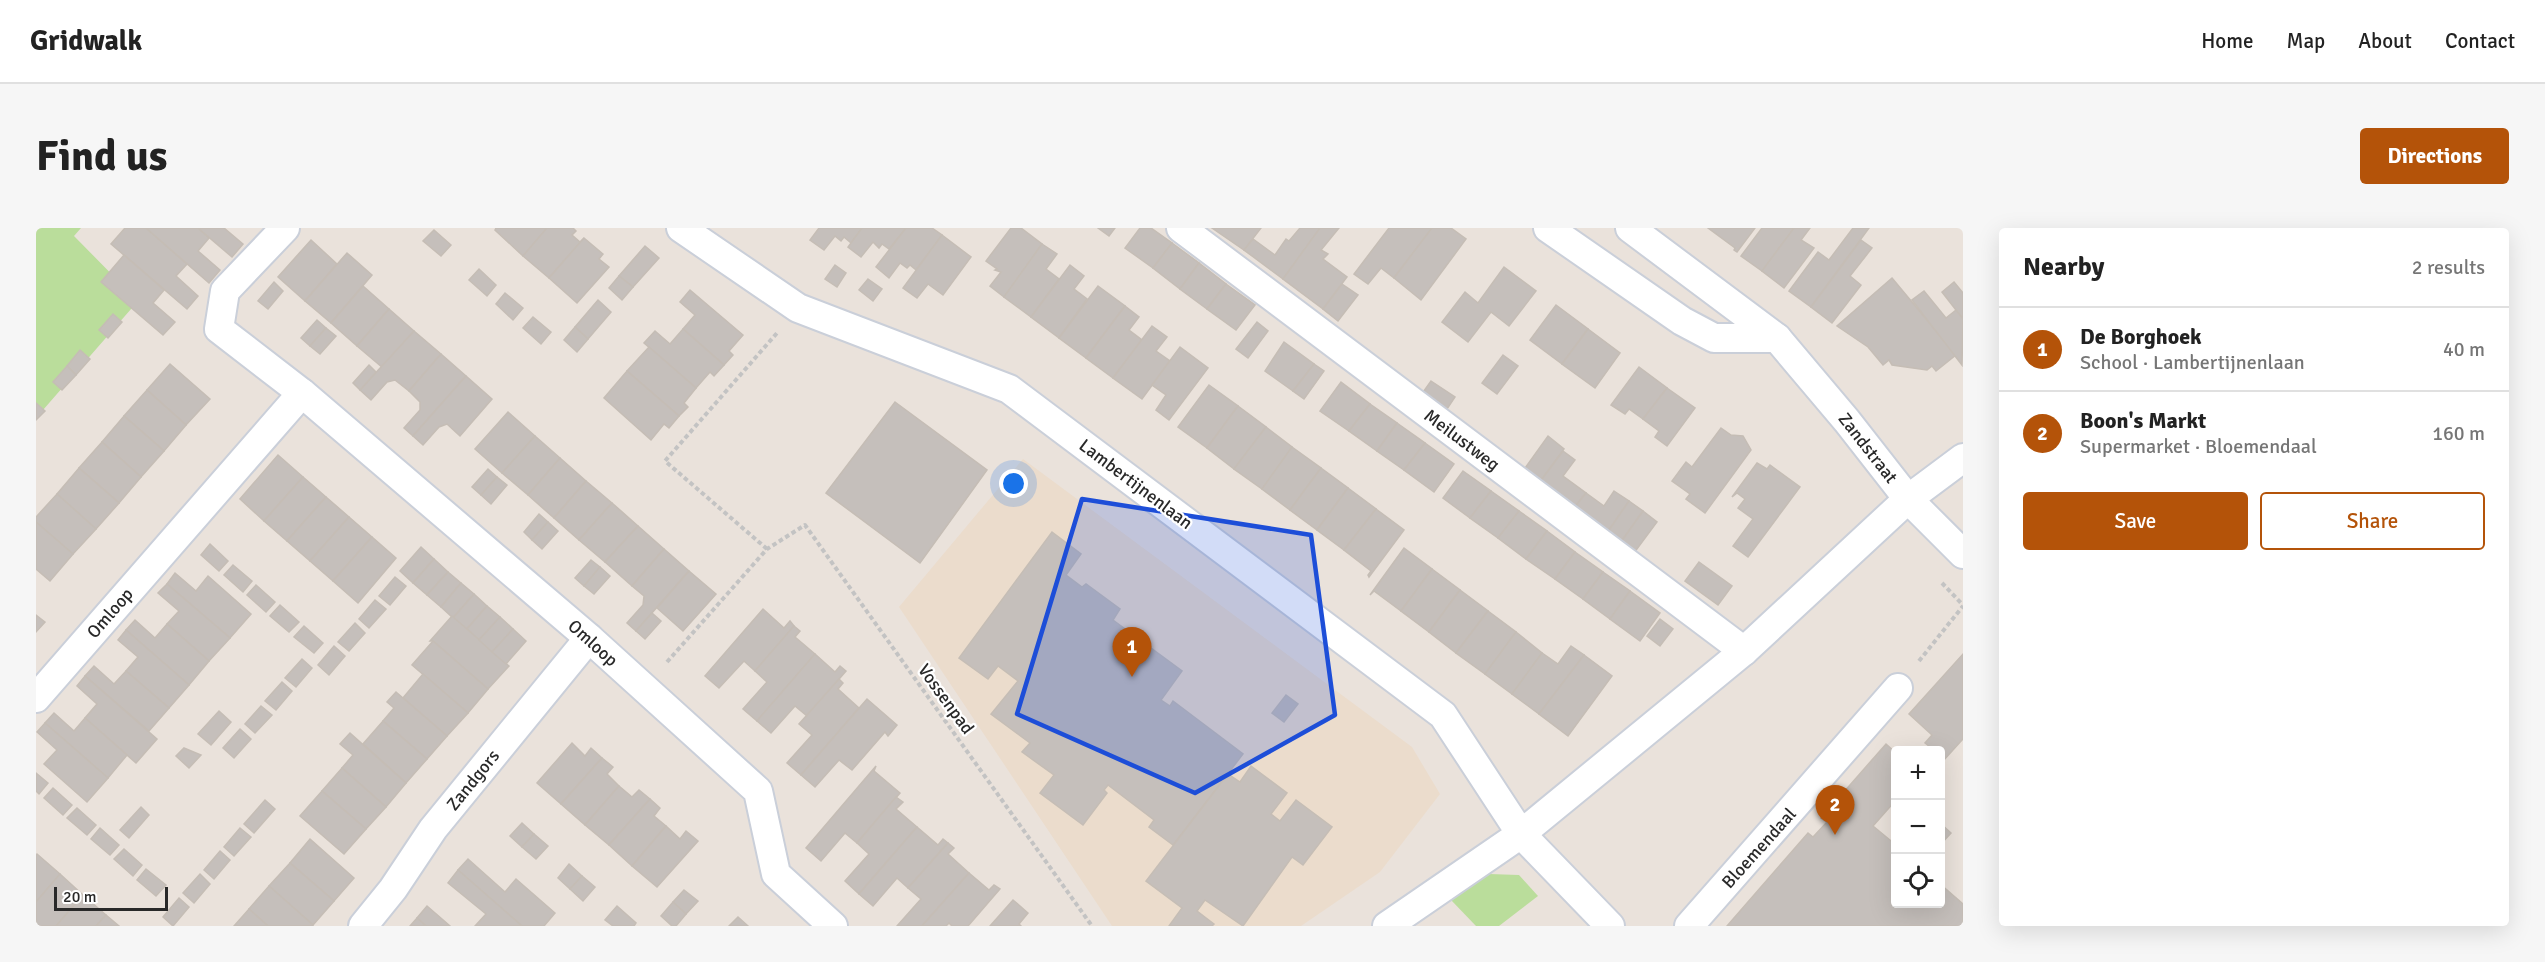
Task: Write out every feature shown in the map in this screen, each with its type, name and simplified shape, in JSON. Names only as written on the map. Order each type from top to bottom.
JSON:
[{"type":"street","name":"Omloop","points":[[285,228],[225,291],[219,328],[302,393],[589,638],[643,689],[758,790],[776,874],[833,926]]},
{"type":"street","name":"Lambertijnenlaan","points":[[681,228],[798,308],[1009,389],[1443,715],[1521,834]]},
{"type":"street","name":"Meilustweg","points":[[1181,228],[1744,651]]},
{"type":"street","points":[[1548,228],[1682,321],[1714,338],[1777,339]]},
{"type":"street","name":"Zandstraat","points":[[1630,228],[1777,339],[1847,422],[1908,500],[1963,554]]},
{"type":"street","name":"Omloop","points":[[36,698],[302,393]]},
{"type":"street","points":[[1387,926],[1521,834],[1744,651],[1908,500],[1963,458]]},
{"type":"street","name":"Zandgors","points":[[363,926],[393,889],[433,829],[589,638]]},
{"type":"street","name":"Bloemendaal","points":[[1689,926],[1898,688]]},
{"type":"street","points":[[1521,834],[1610,926]]},
{"type":"path","points":[[766,549],[664,461],[798,308]]},
{"type":"path","name":"Vossenpad","points":[[643,689],[766,549],[805,525],[1092,926]]},
{"type":"path","points":[[1898,688],[1963,606]]},
{"type":"highlighted area","points":[[1082,499],[1311,535],[1335,715],[1195,793],[1017,714]]},
{"type":"shaded area","points":[[1023,459],[1412,747],[1440,794],[1380,872],[1301,926],[1112,926],[899,607]]},
{"type":"green space","points":[[36,228],[81,228],[74,236],[138,301],[36,418]]},
{"type":"green space","points":[[1489,874],[1519,875],[1538,896],[1499,926],[1476,926],[1451,900]]},
{"type":"building","points":[[125,228],[146,228],[187,264],[176,276],[198,296],[187,309],[111,244]]},
{"type":"building","points":[[146,228],[198,228],[209,238],[198,251],[220,270],[209,283]]},
{"type":"building","points":[[198,228],[224,228],[243,244],[232,257]]},
{"type":"building","points":[[496,228],[547,228],[523,256],[495,230]]},
{"type":"building","points":[[547,228],[573,228],[576,231],[572,235],[580,242],[584,238],[549,278],[523,256]]},
{"type":"building","points":[[819,228],[862,228],[851,243],[844,237],[841,241],[835,236],[824,250],[810,240]]},
{"type":"building","points":[[862,228],[906,228],[889,249],[882,244],[879,248],[873,242],[861,257],[848,247]]},
{"type":"building","points":[[906,228],[932,228],[942,235],[916,270],[910,265],[907,268],[900,263],[889,278],[876,267]]},
{"type":"building","points":[[1011,228],[1021,228],[1042,244],[1004,297],[990,286],[1001,272],[995,270],[997,269],[986,261]]},
{"type":"building","points":[[1098,228],[1115,228],[1109,236]]},
{"type":"building","points":[[1140,228],[1151,228],[1172,243],[1153,268],[1125,248]]},
{"type":"building","points":[[1212,228],[1261,228],[1244,250]]},
{"type":"building","points":[[1300,228],[1320,228],[1283,279],[1244,250],[1253,239],[1275,255],[1286,239],[1289,241]]},
{"type":"building","points":[[1320,228],[1339,228],[1321,250],[1328,254],[1323,259],[1347,277],[1323,309],[1283,279]]},
{"type":"building","points":[[1389,228],[1432,228],[1394,278],[1381,268],[1368,284],[1354,274]]},
{"type":"building","points":[[1432,228],[1451,228],[1466,239],[1421,300],[1394,278]]},
{"type":"building","points":[[1708,228],[1755,228],[1737,252],[1735,248]]},
{"type":"building","points":[[1762,228],[1794,228],[1762,271],[1741,256]]},
{"type":"building","points":[[1794,228],[1810,228],[1801,240],[1814,248],[1784,288],[1762,271]]},
{"type":"building","points":[[1853,228],[1869,228],[1811,307],[1789,291],[1818,252],[1829,260]]},
{"type":"building","points":[[434,230],[451,245],[441,256],[423,241]]},
{"type":"building","points":[[942,235],[971,257],[943,295],[928,284],[917,298],[903,288]]},
{"type":"building","points":[[584,238],[603,254],[599,259],[609,267],[577,303],[549,278]]},
{"type":"building","points":[[311,240],[337,264],[305,301],[278,277]]},
{"type":"building","points":[[1861,240],[1872,248],[1850,276],[1861,285],[1832,323],[1811,307]]},
{"type":"building","points":[[1172,243],[1199,263],[1180,289],[1153,268]]},
{"type":"building","points":[[1042,244],[1057,254],[1046,269],[1059,279],[1031,317],[1004,297]]},
{"type":"building","points":[[645,246],[659,258],[633,287],[619,276]]},
{"type":"building","points":[[347,253],[372,275],[331,323],[305,301]]},
{"type":"building","points":[[124,255],[164,290],[153,303],[175,322],[163,335],[101,282]]},
{"type":"building","points":[[1199,263],[1226,284],[1207,309],[1180,289]]},
{"type":"building","points":[[835,265],[846,273],[837,287],[825,279]]},
{"type":"building","points":[[1070,265],[1084,276],[1074,289],[1087,299],[1059,338],[1031,317]]},
{"type":"building","points":[[1504,267],[1536,291],[1509,326],[1491,312],[1468,342],[1442,322],[1465,292],[1478,303]]},
{"type":"building","points":[[479,269],[496,285],[487,296],[469,280]]},
{"type":"building","points":[[619,276],[633,287],[622,300],[609,288]]},
{"type":"building","points":[[1892,278],[1956,355],[1936,371],[1932,366],[1927,370],[1892,365],[1889,360],[1883,365],[1868,347],[1837,326]]},
{"type":"building","points":[[868,279],[882,289],[873,301],[859,290]]},
{"type":"building","points":[[274,282],[283,291],[268,309],[258,301]]},
{"type":"building","points":[[1954,282],[1963,293],[1963,319],[1942,292]]},
{"type":"building","points":[[1226,284],[1255,305],[1236,330],[1207,309]]},
{"type":"building","points":[[1342,284],[1358,295],[1338,321],[1323,309]]},
{"type":"building","points":[[363,286],[389,309],[357,346],[331,323]]},
{"type":"building","points":[[1098,286],[1125,306],[1086,358],[1059,338]]},
{"type":"building","points":[[690,290],[743,335],[729,351],[733,355],[724,365],[683,329],[695,315],[680,302]]},
{"type":"building","points":[[1924,291],[1946,318],[1956,310],[1963,319],[1962,365],[1912,300]]},
{"type":"building","points":[[505,293],[523,308],[513,320],[496,304]]},
{"type":"building","points":[[598,300],[611,312],[588,339],[575,327]]},
{"type":"building","points":[[1556,305],[1588,329],[1562,364],[1530,340]]},
{"type":"building","points":[[1125,306],[1139,317],[1129,330],[1142,340],[1113,378],[1086,358]]},
{"type":"building","points":[[389,309],[414,331],[383,368],[357,346]]},
{"type":"building","points":[[113,314],[122,322],[108,338],[99,330]]},
{"type":"building","points":[[533,317],[551,332],[541,344],[523,328]]},
{"type":"building","points":[[317,320],[326,328],[310,346],[301,338]]},
{"type":"building","points":[[1257,322],[1268,331],[1248,358],[1236,349]]},
{"type":"building","points":[[1152,326],[1167,337],[1156,351],[1170,361],[1142,399],[1113,378]]},
{"type":"building","points":[[575,327],[588,339],[577,352],[564,340]]},
{"type":"building","points":[[326,328],[336,336],[320,354],[310,346]]},
{"type":"building","points":[[683,329],[724,365],[714,376],[710,372],[696,388],[644,343],[655,331],[670,344]]},
{"type":"building","points":[[1588,329],[1620,353],[1595,388],[1562,364]]},
{"type":"building","points":[[414,331],[441,354],[409,391],[395,380],[387,382],[371,400],[360,390]]},
{"type":"building","points":[[1284,342],[1314,364],[1293,391],[1265,371]]},
{"type":"building","points":[[649,347],[696,388],[684,403],[688,407],[679,416],[627,371]]},
{"type":"building","points":[[1180,347],[1208,368],[1169,420],[1156,410],[1166,395],[1152,385]]},
{"type":"building","points":[[80,350],[90,359],[76,375],[67,366]]},
{"type":"building","points":[[441,354],[466,376],[413,436],[404,428],[420,410],[420,402],[409,391]]},
{"type":"building","points":[[1503,355],[1518,366],[1497,394],[1482,383]]},
{"type":"building","points":[[170,364],[210,399],[186,425],[147,390]]},
{"type":"building","points":[[1314,364],[1324,371],[1304,399],[1293,391]]},
{"type":"building","points":[[369,365],[376,372],[360,390],[353,383]]},
{"type":"building","points":[[67,366],[76,375],[62,390],[53,382]]},
{"type":"building","points":[[1639,367],[1667,388],[1643,419],[1629,409],[1625,414],[1611,405]]},
{"type":"building","points":[[627,371],[679,416],[669,428],[664,424],[651,440],[604,398]]},
{"type":"building","points":[[466,376],[492,399],[460,436],[447,424],[439,427],[423,445],[413,436]]},
{"type":"building","points":[[1431,381],[1455,397],[1445,412],[1421,395]]},
{"type":"building","points":[[1341,382],[1370,404],[1349,431],[1320,411]]},
{"type":"building","points":[[1209,385],[1238,406],[1207,448],[1178,427]]},
{"type":"building","points":[[1667,388],[1695,408],[1667,446],[1655,437],[1659,431],[1643,419]]},
{"type":"building","points":[[147,390],[186,425],[164,451],[124,416]]},
{"type":"building","points":[[895,402],[987,470],[920,563],[826,493]]},
{"type":"building","points":[[36,403],[45,411],[36,420]]},
{"type":"building","points":[[1370,404],[1397,423],[1377,451],[1349,431]]},
{"type":"building","points":[[1238,406],[1266,427],[1234,469],[1207,448]]},
{"type":"building","points":[[508,412],[535,436],[502,473],[475,449]]},
{"type":"building","points":[[124,416],[164,451],[141,477],[102,442]]},
{"type":"building","points":[[1397,423],[1425,443],[1404,470],[1377,451]]},
{"type":"building","points":[[1266,427],[1292,447],[1262,489],[1234,469]]},
{"type":"building","points":[[1721,428],[1731,435],[1743,436],[1751,450],[1705,513],[1686,499],[1690,494],[1672,481],[1686,462],[1692,467]]},
{"type":"building","points":[[535,436],[560,458],[528,495],[502,473]]},
{"type":"building","points":[[1548,436],[1564,449],[1539,483],[1523,471]]},
{"type":"building","points":[[102,442],[141,477],[119,503],[79,468]]},
{"type":"building","points":[[1425,443],[1454,464],[1434,492],[1404,470]]},
{"type":"building","points":[[1292,447],[1321,468],[1290,510],[1262,489]]},
{"type":"building","points":[[1563,451],[1575,460],[1563,476],[1586,493],[1574,508],[1539,483]]},
{"type":"building","points":[[278,455],[303,477],[264,521],[240,499]]},
{"type":"building","points":[[560,458],[586,481],[554,518],[528,495]]},
{"type":"building","points":[[1757,463],[1767,469],[1770,465],[1800,487],[1748,557],[1733,546],[1753,519],[1738,508],[1745,499],[1737,493],[1732,497]]},
{"type":"building","points":[[79,468],[119,503],[96,529],[57,494]]},
{"type":"building","points":[[1321,468],[1348,488],[1317,530],[1290,510]]},
{"type":"building","points":[[488,469],[497,477],[481,495],[472,487]]},
{"type":"building","points":[[1463,471],[1491,491],[1470,518],[1443,498]]},
{"type":"building","points":[[303,477],[326,497],[287,541],[264,521]]},
{"type":"building","points":[[497,477],[507,485],[491,504],[481,495]]},
{"type":"building","points":[[586,481],[612,503],[579,540],[554,518]]},
{"type":"building","points":[[1348,488],[1376,509],[1344,550],[1317,530]]},
{"type":"building","points":[[1491,491],[1519,511],[1498,538],[1470,518]]},
{"type":"building","points":[[1614,491],[1629,501],[1607,533],[1574,508],[1586,493],[1604,506]]},
{"type":"building","points":[[57,494],[96,529],[73,554],[36,522],[36,517]]},
{"type":"building","points":[[326,497],[349,517],[310,561],[287,541]]},
{"type":"building","points":[[1629,501],[1643,511],[1621,542],[1607,533]]},
{"type":"building","points":[[612,503],[638,526],[605,562],[579,540]]},
{"type":"building","points":[[1376,509],[1404,530],[1369,577],[1371,571],[1344,550]]},
{"type":"building","points":[[1519,511],[1547,531],[1526,559],[1498,538]]},
{"type":"building","points":[[1643,511],[1657,522],[1634,553],[1621,542]]},
{"type":"building","points":[[539,514],[548,522],[532,540],[524,532]]},
{"type":"building","points":[[349,517],[372,537],[333,581],[310,561]]},
{"type":"building","points":[[36,522],[73,554],[50,581],[36,569]]},
{"type":"building","points":[[548,522],[558,531],[542,549],[532,540]]},
{"type":"building","points":[[638,526],[664,549],[632,586],[605,562]]},
{"type":"building","points":[[1547,531],[1575,552],[1555,579],[1526,559]]},
{"type":"building","points":[[1052,532],[1081,554],[1066,575],[1082,587],[1086,584],[1120,609],[1113,620],[1182,671],[1161,700],[1170,706],[1173,701],[1243,754],[1173,845],[1149,827],[1154,820],[1108,785],[1104,790],[1107,793],[1083,825],[1040,793],[1054,775],[1022,752],[1030,743],[991,714],[1018,681],[998,666],[988,679],[959,658]]},
{"type":"building","points":[[372,537],[396,558],[358,603],[333,581]]},
{"type":"building","points":[[210,544],[228,561],[219,571],[201,555]]},
{"type":"building","points":[[421,547],[434,559],[413,583],[400,571]]},
{"type":"building","points":[[1404,548],[1432,569],[1401,611],[1374,591],[1370,595]]},
{"type":"building","points":[[664,549],[689,571],[636,631],[627,623],[643,605],[644,596],[632,586]]},
{"type":"building","points":[[1575,552],[1603,572],[1583,599],[1555,579]]},
{"type":"building","points":[[434,559],[448,572],[427,595],[413,583]]},
{"type":"building","points":[[591,560],[600,567],[584,586],[575,578]]},
{"type":"building","points":[[1699,562],[1732,586],[1718,605],[1685,581]]},
{"type":"building","points":[[233,565],[252,581],[243,592],[224,575]]},
{"type":"building","points":[[600,567],[610,576],[594,594],[584,586]]},
{"type":"building","points":[[1432,569],[1460,590],[1429,632],[1401,611]]},
{"type":"building","points":[[689,571],[716,594],[683,631],[657,608]]},
{"type":"building","points":[[448,572],[461,583],[441,607],[427,595]]},
{"type":"building","points":[[1603,572],[1630,591],[1610,619],[1583,599]]},
{"type":"building","points":[[175,573],[196,591],[208,576],[251,614],[230,638],[167,584]]},
{"type":"building","points":[[395,577],[406,586],[390,605],[379,596]]},
{"type":"building","points":[[461,583],[474,594],[453,618],[441,607]]},
{"type":"building","points":[[167,584],[230,638],[209,661],[167,624],[179,611],[158,593]]},
{"type":"building","points":[[256,585],[275,602],[266,612],[247,595]]},
{"type":"building","points":[[1460,590],[1488,611],[1456,653],[1429,632]]},
{"type":"building","points":[[1630,591],[1660,613],[1640,641],[1610,619]]},
{"type":"building","points":[[474,594],[487,606],[467,629],[453,618]]},
{"type":"building","points":[[375,600],[386,609],[369,628],[359,619]]},
{"type":"building","points":[[280,605],[299,622],[289,632],[270,616]]},
{"type":"building","points":[[487,606],[500,617],[479,640],[467,629]]},
{"type":"building","points":[[763,609],[784,628],[790,621],[794,626],[755,671],[744,661],[719,688],[705,676]]},
{"type":"building","points":[[1488,611],[1516,632],[1485,674],[1456,653]]},
{"type":"building","points":[[652,613],[661,621],[645,639],[636,631]]},
{"type":"building","points":[[36,615],[45,622],[36,632]]},
{"type":"building","points":[[452,616],[509,666],[488,689],[433,641],[430,641]]},
{"type":"building","points":[[500,617],[513,629],[492,652],[479,640]]},
{"type":"building","points":[[1660,619],[1673,629],[1660,646],[1647,636]]},
{"type":"building","points":[[135,620],[155,638],[167,624],[209,661],[189,685],[126,630]]},
{"type":"building","points":[[355,623],[365,633],[349,651],[338,642]]},
{"type":"building","points":[[304,626],[323,643],[314,653],[294,637]]},
{"type":"building","points":[[794,626],[800,631],[795,637],[815,654],[757,721],[743,709],[767,682],[755,671]]},
{"type":"building","points":[[513,629],[526,641],[506,664],[492,652]]},
{"type":"building","points":[[126,630],[189,685],[169,708],[126,671],[138,657],[118,640]]},
{"type":"building","points":[[1516,632],[1542,653],[1512,694],[1485,674]]},
{"type":"building","points":[[433,641],[488,689],[468,713],[412,665]]},
{"type":"building","points":[[334,646],[345,656],[329,675],[318,665]]},
{"type":"building","points":[[1571,646],[1584,655],[1539,714],[1512,694],[1542,653],[1558,664]]},
{"type":"building","points":[[815,654],[835,672],[840,666],[846,671],[807,716],[795,706],[771,733],[757,721]]},
{"type":"building","points":[[1963,654],[1963,739],[1945,759],[1945,746],[1929,746],[1925,743],[1932,735],[1909,714]]},
{"type":"building","points":[[1584,655],[1612,676],[1568,736],[1539,714]]},
{"type":"building","points":[[302,659],[312,668],[296,687],[285,678]]},
{"type":"building","points":[[94,666],[114,684],[126,671],[169,708],[149,731],[85,676]]},
{"type":"building","points":[[423,674],[468,713],[447,736],[403,698]]},
{"type":"building","points":[[85,676],[157,739],[136,763],[85,718],[97,704],[77,686]]},
{"type":"building","points":[[839,679],[843,683],[838,689],[859,708],[801,775],[787,763],[812,735],[799,724]]},
{"type":"building","points":[[282,682],[292,691],[276,710],[265,701]]},
{"type":"building","points":[[396,692],[447,736],[427,759],[383,721],[394,708],[387,702]]},
{"type":"building","points":[[1286,695],[1298,704],[1284,722],[1272,713]]},
{"type":"building","points":[[867,699],[897,725],[888,736],[885,732],[852,770],[839,760],[815,787],[801,775]]},
{"type":"building","points":[[261,706],[272,715],[255,733],[245,724]]},
{"type":"building","points":[[219,711],[231,722],[211,745],[198,734]]},
{"type":"building","points":[[54,713],[74,731],[85,718],[127,755],[108,778],[45,723]]},
{"type":"building","points":[[383,721],[427,759],[406,783],[363,744]]},
{"type":"building","points":[[45,723],[108,778],[87,802],[44,764],[57,750],[37,732]]},
{"type":"building","points":[[240,729],[251,739],[234,758],[223,748]]},
{"type":"building","points":[[350,733],[406,783],[386,807],[342,768],[353,755],[340,744]]},
{"type":"building","points":[[572,743],[585,756],[591,748],[602,758],[561,804],[537,783]]},
{"type":"building","points":[[1886,744],[1891,748],[1891,806],[1873,826],[1891,841],[1891,908],[1945,908],[1945,888],[1963,904],[1963,926],[1727,926],[1808,833],[1813,837],[1827,822],[1821,818]]},
{"type":"building","points":[[184,748],[201,755],[189,768],[176,756]]},
{"type":"building","points":[[602,758],[613,767],[607,774],[619,786],[585,825],[561,804]]},
{"type":"building","points":[[876,766],[874,771],[900,793],[857,843],[845,833],[821,861],[806,848]]},
{"type":"building","points":[[1251,766],[1287,793],[1271,814],[1280,821],[1296,800],[1332,827],[1303,865],[1292,857],[1243,926],[1205,900],[1197,911],[1214,924],[1212,926],[1169,926],[1182,908],[1146,881],[1228,774],[1240,782]]},
{"type":"building","points":[[342,768],[386,807],[366,829],[322,791]]},
{"type":"building","points":[[36,773],[48,783],[39,794],[36,791]]},
{"type":"building","points":[[619,786],[632,797],[639,790],[650,799],[609,845],[585,825]]},
{"type":"building","points":[[53,788],[72,805],[63,815],[44,798]]},
{"type":"building","points":[[322,791],[366,829],[344,854],[300,816]]},
{"type":"building","points":[[896,797],[903,802],[896,809],[917,827],[859,894],[845,881],[869,854],[857,843]]},
{"type":"building","points":[[650,799],[660,808],[654,816],[666,826],[632,866],[609,845]]},
{"type":"building","points":[[265,800],[275,809],[254,833],[244,824]]},
{"type":"building","points":[[141,807],[149,815],[129,838],[120,830]]},
{"type":"building","points":[[77,808],[96,825],[87,835],[67,818]]},
{"type":"building","points":[[522,823],[534,834],[522,847],[510,836]]},
{"type":"building","points":[[666,826],[680,839],[686,831],[698,841],[657,887],[632,866]]},
{"type":"building","points":[[917,827],[938,845],[943,839],[948,843],[908,888],[897,878],[873,906],[859,894]]},
{"type":"building","points":[[100,828],[119,845],[110,855],[91,839]]},
{"type":"building","points":[[240,828],[251,837],[234,856],[224,847]]},
{"type":"building","points":[[1945,828],[1951,833],[1945,840]]},
{"type":"building","points":[[534,834],[548,846],[536,859],[522,847]]},
{"type":"building","points":[[310,839],[354,878],[334,901],[290,863]]},
{"type":"building","points":[[948,843],[954,848],[948,854],[969,873],[922,926],[897,926],[921,899],[908,888]]},
{"type":"building","points":[[124,849],[142,865],[133,876],[114,859]]},
{"type":"building","points":[[220,851],[230,860],[214,879],[204,870]]},
{"type":"building","points":[[36,855],[60,874],[36,902]]},
{"type":"building","points":[[468,859],[505,892],[516,879],[555,913],[544,926],[522,926],[458,870]]},
{"type":"building","points":[[290,863],[334,901],[313,925],[269,886]]},
{"type":"building","points":[[569,864],[582,876],[570,889],[558,878]]},
{"type":"building","points":[[146,869],[166,885],[156,896],[137,880]]},
{"type":"building","points":[[458,870],[522,926],[475,926],[486,914],[448,883]]},
{"type":"building","points":[[969,873],[989,890],[994,885],[1000,889],[968,926],[952,926],[949,923],[946,926],[922,926]]},
{"type":"building","points":[[60,874],[83,895],[56,926],[36,926],[36,902]]},
{"type":"building","points":[[200,874],[210,884],[194,903],[183,893]]},
{"type":"building","points":[[582,876],[595,887],[583,901],[570,889]]},
{"type":"building","points":[[269,886],[313,925],[268,926],[249,909]]},
{"type":"building","points":[[684,890],[698,901],[686,914],[673,902]]},
{"type":"building","points":[[83,895],[106,915],[96,926],[56,926]]},
{"type":"building","points":[[179,898],[189,907],[173,926],[163,917]]},
{"type":"building","points":[[1013,900],[1028,913],[1019,924],[1021,926],[990,926]]},
{"type":"building","points":[[673,902],[686,914],[676,926],[672,926],[661,916]]},
{"type":"building","points":[[427,906],[450,926],[426,926],[417,918]]},
{"type":"building","points":[[617,906],[636,923],[634,926],[613,926],[605,920]]},
{"type":"building","points":[[249,909],[268,926],[234,926]]},
{"type":"building","points":[[106,915],[119,926],[96,926]]},
{"type":"building","points":[[738,917],[748,926],[729,926]]},
{"type":"building","points":[[417,918],[426,926],[410,926]]},
{"type":"place","name":"De Borghoek","points":[[1132,677]]},
{"type":"place","name":"Boon's Markt","points":[[1835,835]]}]
